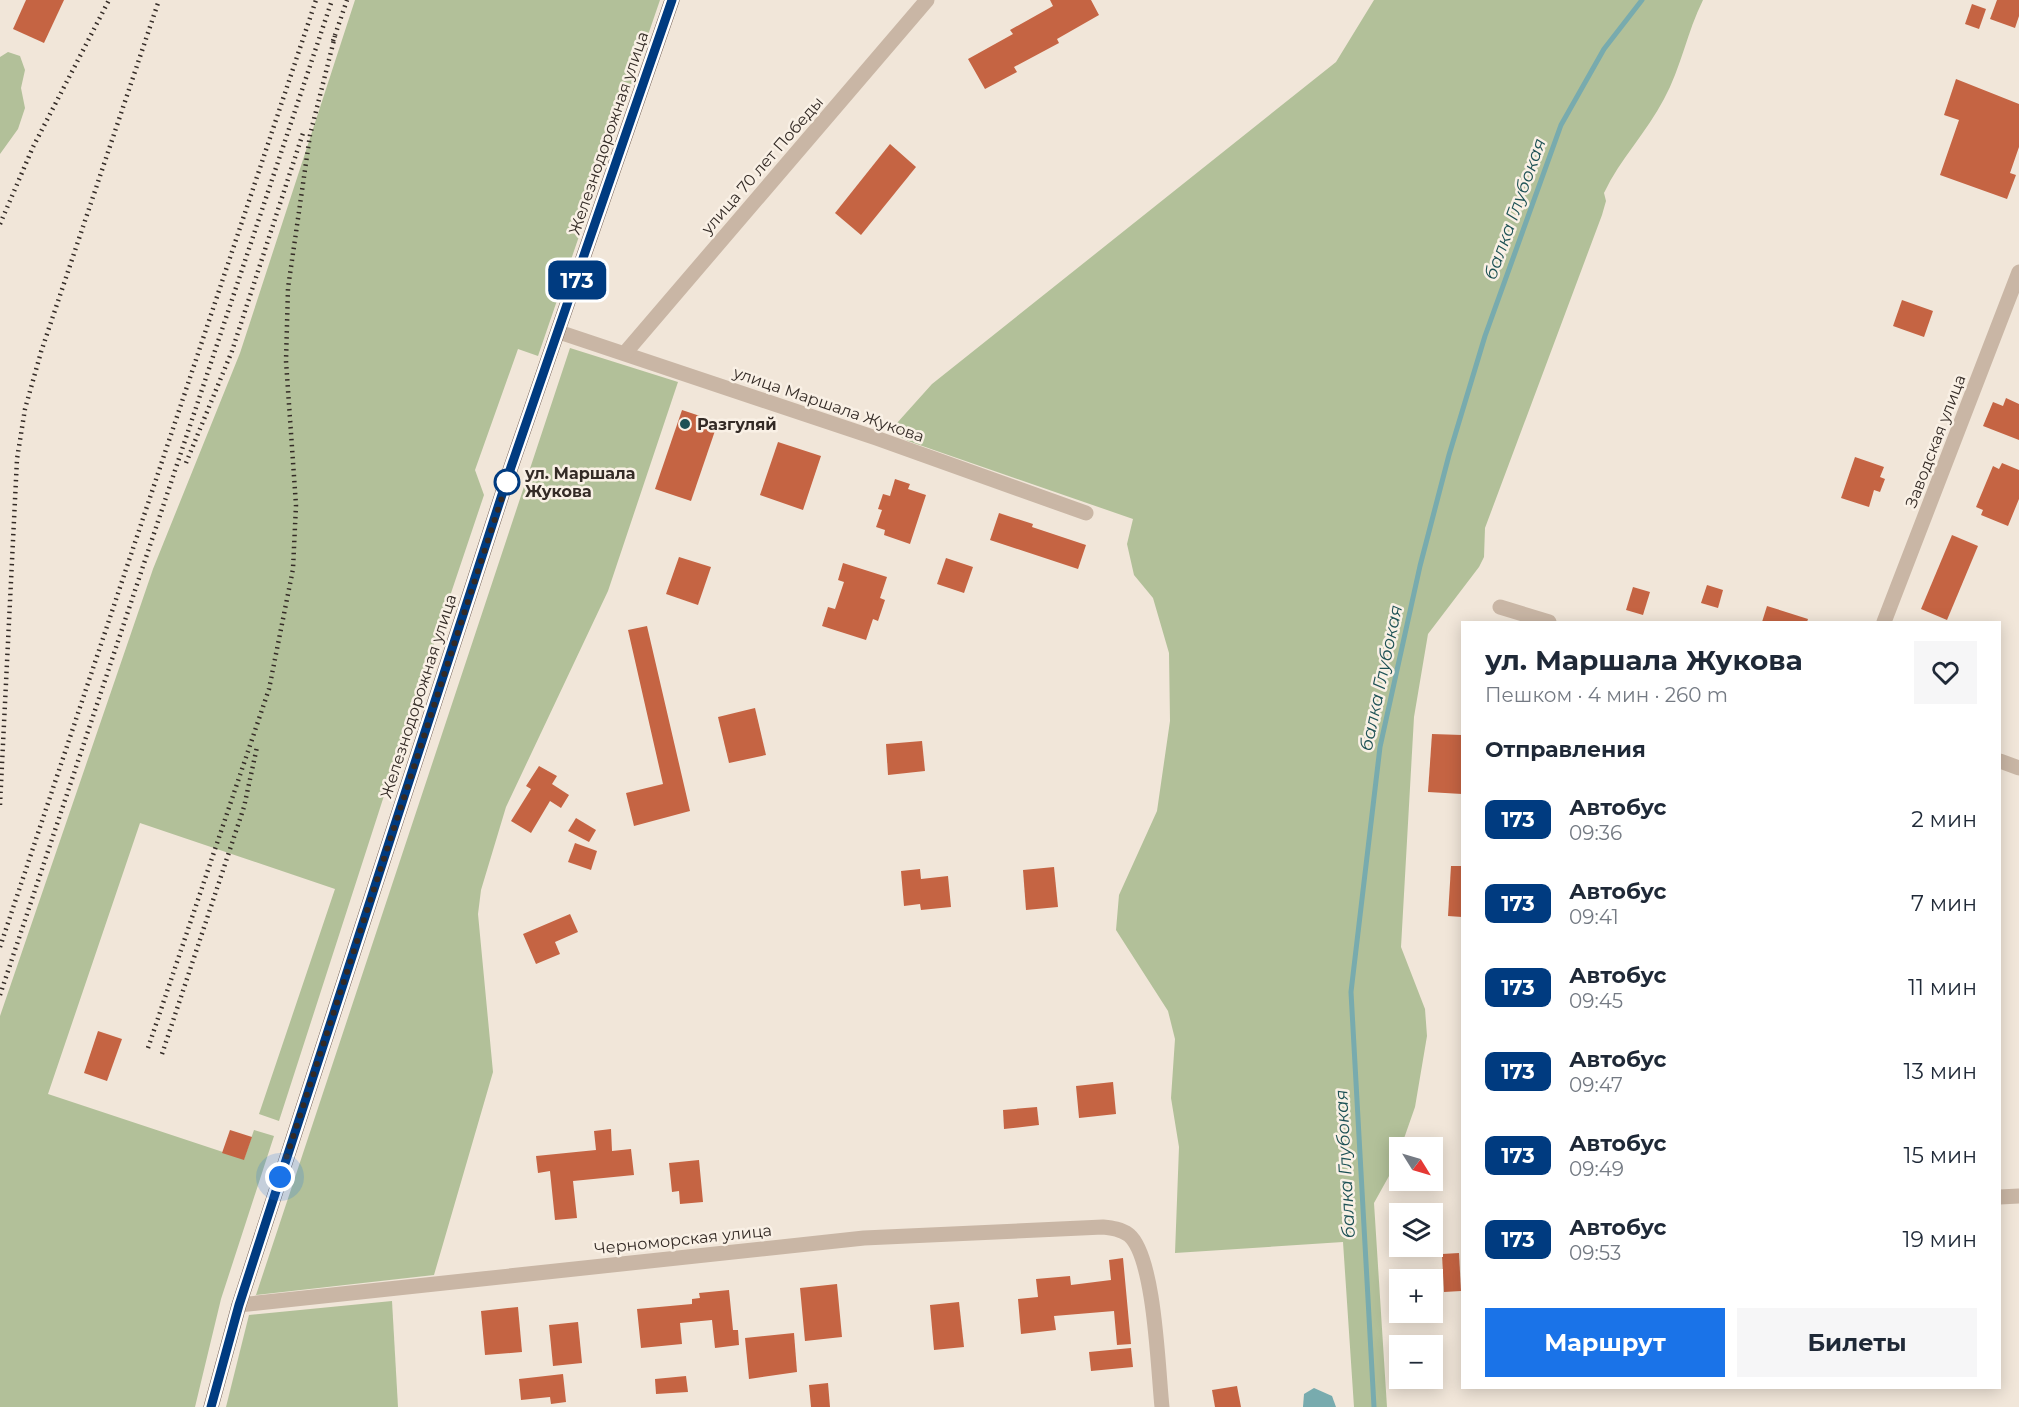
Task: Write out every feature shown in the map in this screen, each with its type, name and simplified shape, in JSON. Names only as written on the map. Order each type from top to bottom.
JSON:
[{"type":"main road","name":"Железнодорожная улица","points":[[211,1407],[239,1305],[511,467],[672,0]]},
{"type":"street","name":"улица 70 лет Победы","points":[[625,353],[927,0]]},
{"type":"street","name":"Заводская улица","points":[[1884,621],[2019,272]]},
{"type":"street","name":"улица Маршала Жукова","points":[[559,332],[876,438],[1086,513]]},
{"type":"street","points":[[1500,608],[1546,621]]},
{"type":"street","points":[[2001,761],[2019,768]]},
{"type":"street","points":[[2001,1197],[2019,1196]]},
{"type":"street","name":"Черноморская улица","points":[[239,1305],[864,1238],[1103,1227],[1118,1229],[1130,1236],[1147,1268],[1162,1407]]},
{"type":"green space","points":[[355,0],[660,0],[538,356],[518,349],[475,470],[484,495],[412,709],[279,1121],[259,1114],[335,889],[140,823],[48,1094],[244,1159],[254,1130],[274,1136],[221,1299],[195,1407],[0,1407],[0,1016],[153,569],[240,353]]},
{"type":"green space","points":[[1374,0],[1703,0],[1664,99],[1604,193],[1606,201],[1602,215],[1485,528],[1484,557],[1479,567],[1428,634],[1414,717],[1401,947],[1425,1009],[1427,1036],[1415,1107],[1404,1137],[1389,1137],[1389,1176],[1374,1203],[1387,1407],[1354,1407],[1343,1242],[1175,1253],[1179,1147],[1171,1098],[1175,1039],[1168,1011],[1116,930],[1119,895],[1157,811],[1170,721],[1169,653],[1153,598],[1134,575],[1127,544],[1133,519],[908,441],[897,435],[897,423],[932,384],[1336,62]]},
{"type":"green space","points":[[8,52],[20,56],[25,70],[21,88],[25,108],[18,129],[0,154],[0,57]]},
{"type":"green space","points":[[570,348],[678,382],[608,591],[506,807],[481,890],[478,914],[493,1072],[434,1275],[256,1295]]},
{"type":"green space","points":[[392,1301],[398,1407],[226,1407],[249,1315]]},
{"type":"water","points":[[1314,1388],[1332,1396],[1336,1407],[1303,1407],[1304,1394]]},
{"type":"building","points":[[26,0],[64,0],[44,43],[13,29]]},
{"type":"building","points":[[1050,0],[1091,0],[1099,15],[1057,39],[1059,43],[1014,67],[1017,72],[985,89],[968,59],[1013,34],[1010,30],[1053,6]]},
{"type":"building","points":[[1997,0],[2019,0],[2019,16],[2015,28],[1990,19]]},
{"type":"building","points":[[1972,4],[1986,9],[1979,29],[1965,24]]},
{"type":"building","points":[[1956,79],[2019,104],[2019,147],[2010,173],[2016,175],[2007,199],[1940,175],[1959,120],[1944,115]]},
{"type":"building","points":[[890,144],[916,167],[861,235],[835,213]]},
{"type":"building","points":[[1902,300],[1933,311],[1924,337],[1893,326]]},
{"type":"building","points":[[2006,398],[2019,404],[2019,440],[1983,426],[1993,402],[2003,406]]},
{"type":"building","points":[[682,410],[718,422],[691,501],[655,489]]},
{"type":"building","points":[[778,442],[821,456],[803,510],[760,495]]},
{"type":"building","points":[[1855,457],[1884,467],[1880,477],[1885,479],[1880,492],[1874,490],[1869,507],[1841,498]]},
{"type":"building","points":[[2002,463],[2019,470],[2019,499],[2008,526],[1981,515],[1983,510],[1976,507],[1993,466],[1999,469]]},
{"type":"building","points":[[895,479],[910,484],[908,489],[926,495],[910,544],[884,535],[885,530],[876,527],[882,510],[878,509],[883,494],[890,496]]},
{"type":"building","points":[[999,513],[1086,545],[1078,569],[990,540]]},
{"type":"building","points":[[1952,535],[1978,546],[1947,620],[1921,609]]},
{"type":"building","points":[[679,557],[711,567],[698,605],[666,594]]},
{"type":"building","points":[[946,558],[973,567],[964,593],[937,584]]},
{"type":"building","points":[[843,563],[887,577],[880,598],[885,600],[878,621],[873,619],[866,640],[822,626],[828,607],[835,609],[844,582],[838,580]]},
{"type":"building","points":[[1707,585],[1723,590],[1718,608],[1701,603]]},
{"type":"building","points":[[1633,587],[1650,592],[1643,615],[1626,610]]},
{"type":"building","points":[[1767,606],[1808,619],[1807,621],[1762,621]]},
{"type":"building","points":[[647,626],[690,811],[634,826],[626,793],[663,784],[628,630]]},
{"type":"building","points":[[755,708],[766,755],[729,763],[718,717]]},
{"type":"building","points":[[1432,734],[1461,735],[1461,794],[1428,792]]},
{"type":"building","points":[[922,741],[925,771],[888,775],[886,744]]},
{"type":"building","points":[[539,766],[557,776],[552,784],[569,795],[561,808],[550,801],[531,833],[511,821],[531,789],[526,786]]},
{"type":"building","points":[[576,818],[596,830],[589,842],[568,831]]},
{"type":"building","points":[[575,843],[597,851],[591,870],[568,862]]},
{"type":"building","points":[[1451,866],[1461,866],[1461,917],[1448,916]]},
{"type":"building","points":[[1054,867],[1058,907],[1026,910],[1023,870]]},
{"type":"building","points":[[920,869],[921,879],[948,876],[951,907],[921,910],[920,904],[904,906],[901,871]]},
{"type":"building","points":[[570,914],[578,932],[555,942],[560,954],[536,964],[523,934]]},
{"type":"building","points":[[98,1031],[122,1039],[107,1081],[84,1073]]},
{"type":"building","points":[[1113,1082],[1116,1114],[1079,1118],[1076,1086]]},
{"type":"building","points":[[1037,1107],[1039,1125],[1004,1129],[1003,1110]]},
{"type":"building","points":[[611,1129],[612,1151],[631,1149],[634,1175],[573,1181],[577,1218],[555,1220],[550,1171],[538,1173],[536,1156],[596,1150],[594,1131]]},
{"type":"building","points":[[230,1130],[252,1137],[244,1160],[222,1153]]},
{"type":"building","points":[[699,1160],[703,1202],[680,1204],[679,1191],[672,1192],[669,1163]]},
{"type":"building","points":[[1459,1253],[1461,1291],[1444,1292],[1443,1254]]},
{"type":"building","points":[[1123,1258],[1131,1344],[1117,1345],[1114,1311],[1054,1316],[1056,1330],[1021,1334],[1018,1299],[1038,1297],[1036,1279],[1070,1276],[1071,1285],[1111,1280],[1109,1260]]},
{"type":"building","points":[[837,1284],[842,1337],[805,1341],[800,1288]]},
{"type":"building","points":[[729,1290],[733,1330],[738,1330],[739,1345],[715,1348],[712,1320],[680,1323],[682,1344],[641,1348],[637,1309],[692,1304],[692,1299],[700,1298],[699,1293]]},
{"type":"building","points":[[959,1302],[964,1347],[934,1350],[930,1305]]},
{"type":"building","points":[[518,1307],[522,1352],[485,1355],[481,1311]]},
{"type":"building","points":[[578,1322],[582,1363],[553,1366],[549,1325]]},
{"type":"building","points":[[794,1333],[797,1372],[749,1379],[745,1338]]},
{"type":"building","points":[[1131,1348],[1133,1367],[1091,1371],[1089,1352]]},
{"type":"building","points":[[563,1374],[566,1402],[551,1404],[550,1397],[521,1400],[519,1379]]},
{"type":"building","points":[[686,1376],[688,1392],[656,1394],[655,1379]]},
{"type":"building","points":[[828,1383],[830,1407],[811,1407],[809,1385]]},
{"type":"building","points":[[1237,1386],[1241,1407],[1215,1407],[1212,1390]]},
{"type":"waterway","name":"балка Глубокая","points":[[1374,1407],[1351,992],[1380,747],[1420,566],[1449,455],[1485,336],[1561,125],[1604,49],[1642,0]]},
{"type":"railway","points":[[0,224],[33,147],[109,0]]},
{"type":"railway","points":[[0,805],[17,459],[25,409],[41,352],[159,0]]},
{"type":"railway","points":[[0,947],[316,0]]},
{"type":"railway","points":[[0,995],[332,0]]},
{"type":"railway","points":[[333,41],[347,0]]},
{"type":"railway","points":[[148,1048],[269,689],[293,569],[296,505],[286,361],[288,288],[310,135],[335,36]]},
{"type":"railway","points":[[186,463],[232,351],[304,130]]},
{"type":"railway","points":[[162,1054],[244,807],[257,747]]},
{"type":"bus line","name":"173","points":[[211,1407],[239,1305],[511,467],[672,0]]},
{"type":"place","name":"Разгуляй","points":[[685,424]]},
{"type":"place","name":"ул. Маршала Жукова","points":[[507,482]]},
{"type":"route","points":[[280,1177],[507,482]]}]
